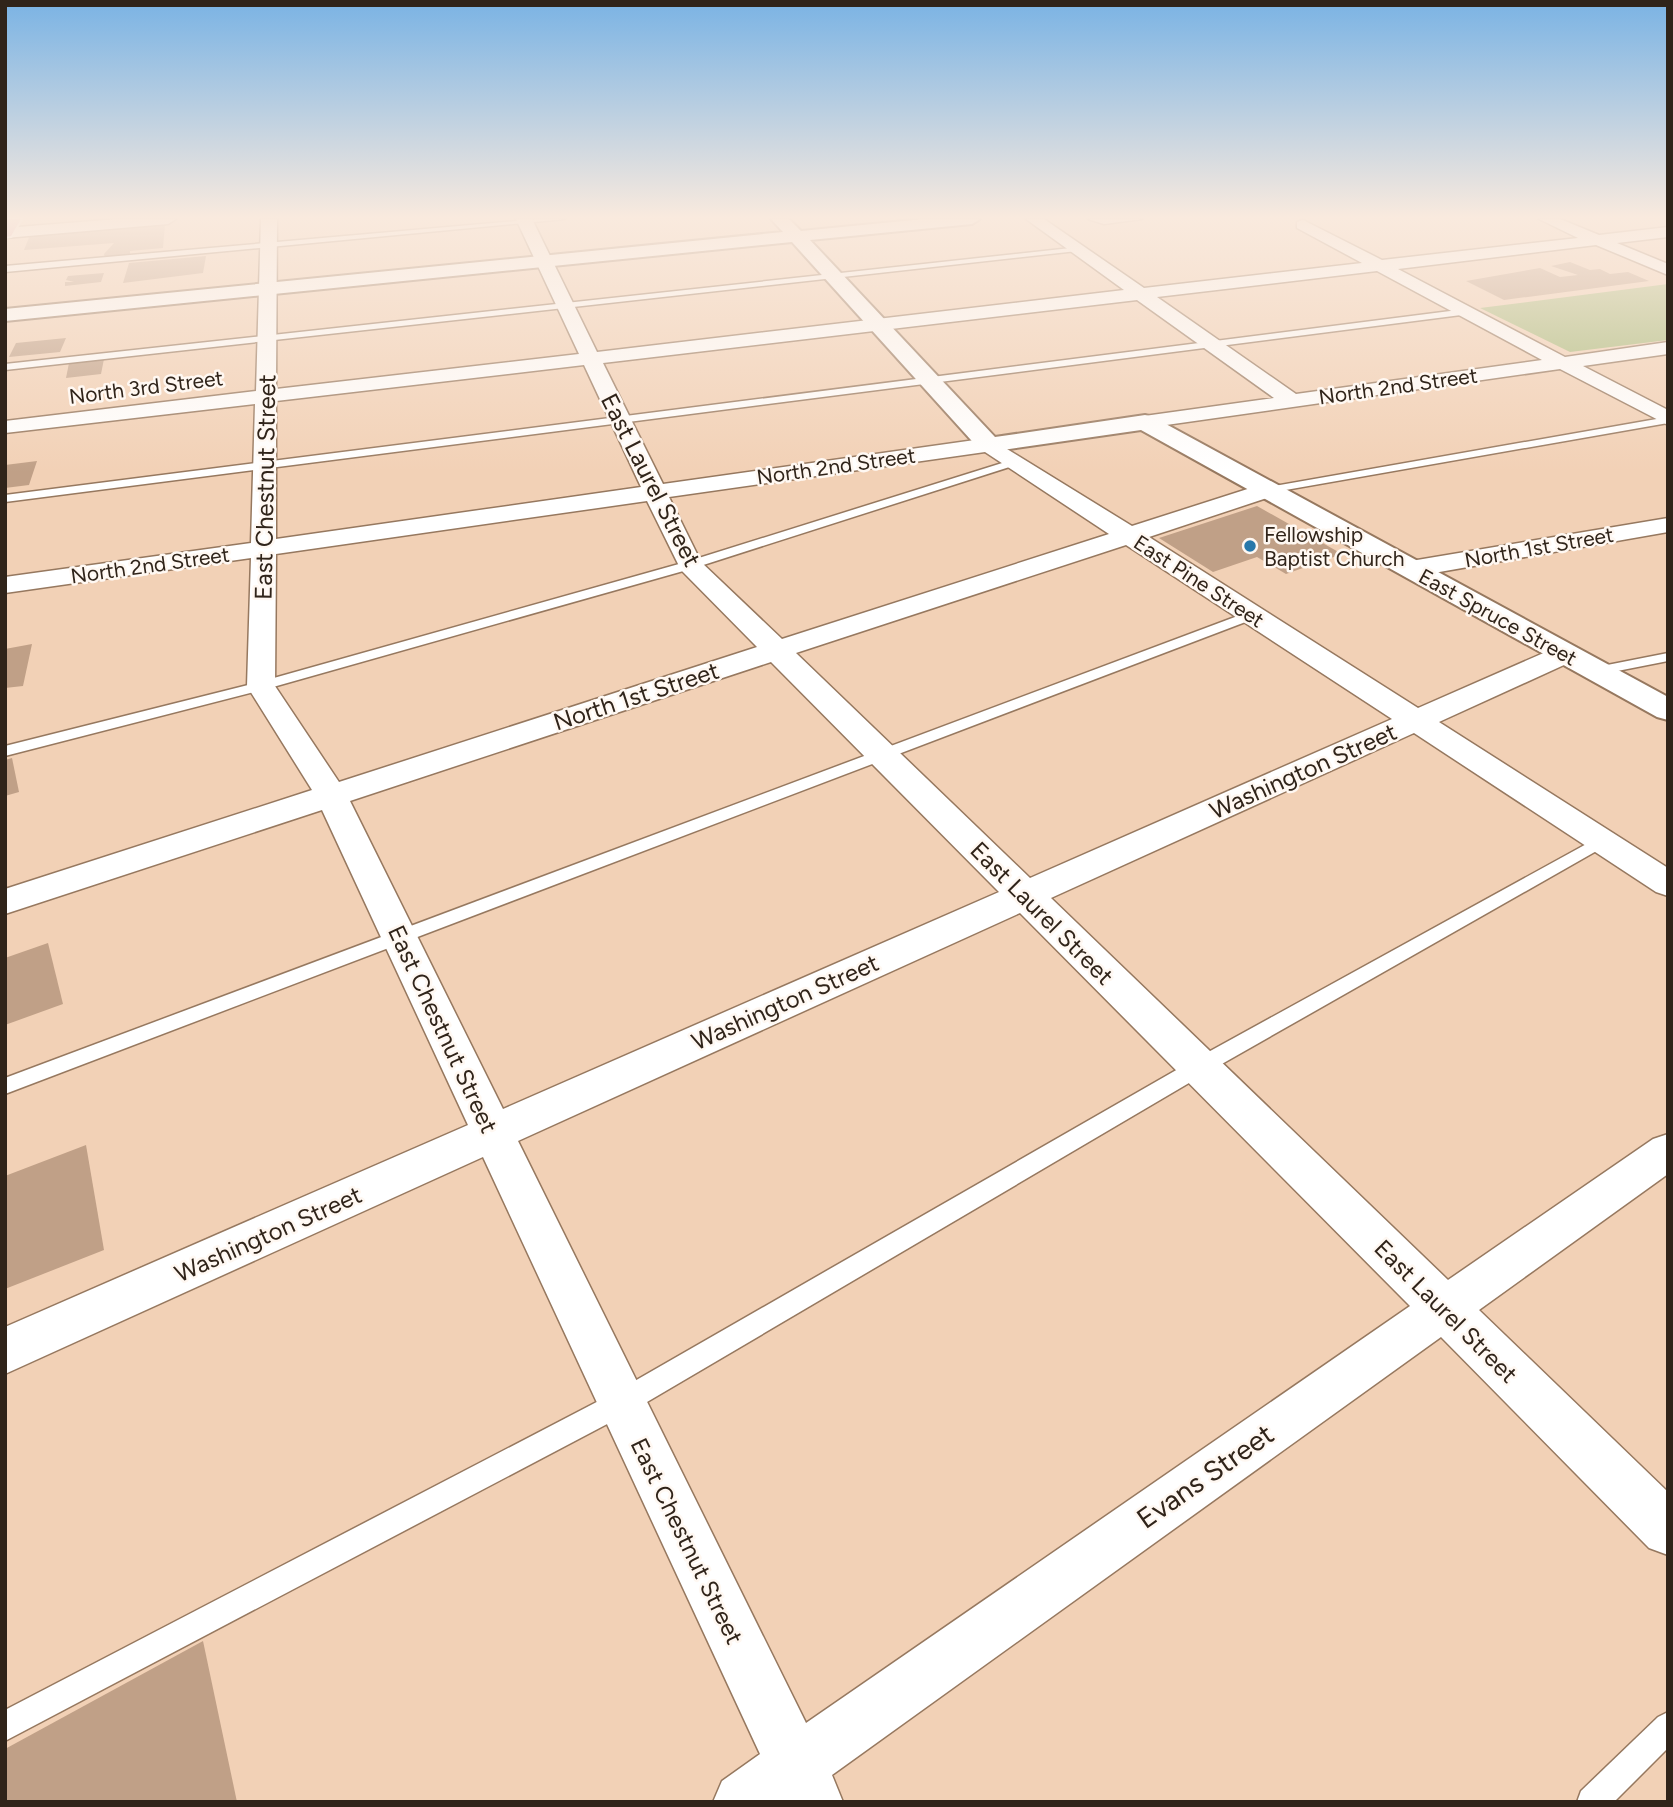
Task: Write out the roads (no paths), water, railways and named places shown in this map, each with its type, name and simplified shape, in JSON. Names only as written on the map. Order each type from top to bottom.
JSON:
[{"type":"street","points":[[5,315],[123,303]]},
{"type":"street","name":"East Chestnut Street","points":[[268,303],[261,686],[332,796],[804,1784]]},
{"type":"street","name":"East Pine Street","points":[[858,303],[989,445],[1668,884]]},
{"type":"street","name":"North 3rd Street","points":[[5,426],[1052,303]]},
{"type":"street","points":[[1154,303],[1292,401]]},
{"type":"street","points":[[1450,303],[1668,419]]},
{"type":"street","name":"East Laurel Street","points":[[565,305],[690,565],[1668,1529]]},
{"type":"street","name":"North 2nd Street","points":[[5,585],[1668,348]]},
{"type":"street","name":"East Spruce Street","points":[[1145,422],[1668,710]]},
{"type":"street","name":"North 1st Street","points":[[5,902],[1268,490]]},
{"type":"street","name":"North 1st Street","points":[[1411,569],[1668,525]]},
{"type":"street","name":"Washington Street","points":[[5,1351],[1415,721],[1581,663]]},
{"type":"street","name":"Evans Street","points":[[743,1802],[804,1784],[1444,1309],[1668,1151]]},
{"type":"lane","points":[[5,367],[580,303]]},
{"type":"lane","points":[[5,499],[1466,312]]},
{"type":"lane","points":[[1268,490],[1668,419]]},
{"type":"lane","points":[[5,751],[261,686],[690,565],[1015,462]]},
{"type":"lane","points":[[5,1086],[1251,615]]},
{"type":"lane","points":[[1581,663],[1668,657]]},
{"type":"lane","points":[[5,1726],[621,1403],[1199,1068],[1601,841]]},
{"type":"lane","points":[[1592,1802],[1668,1727]]},
{"type":"place","name":"Fellowship Baptist Church","points":[[1250,546]]}]
